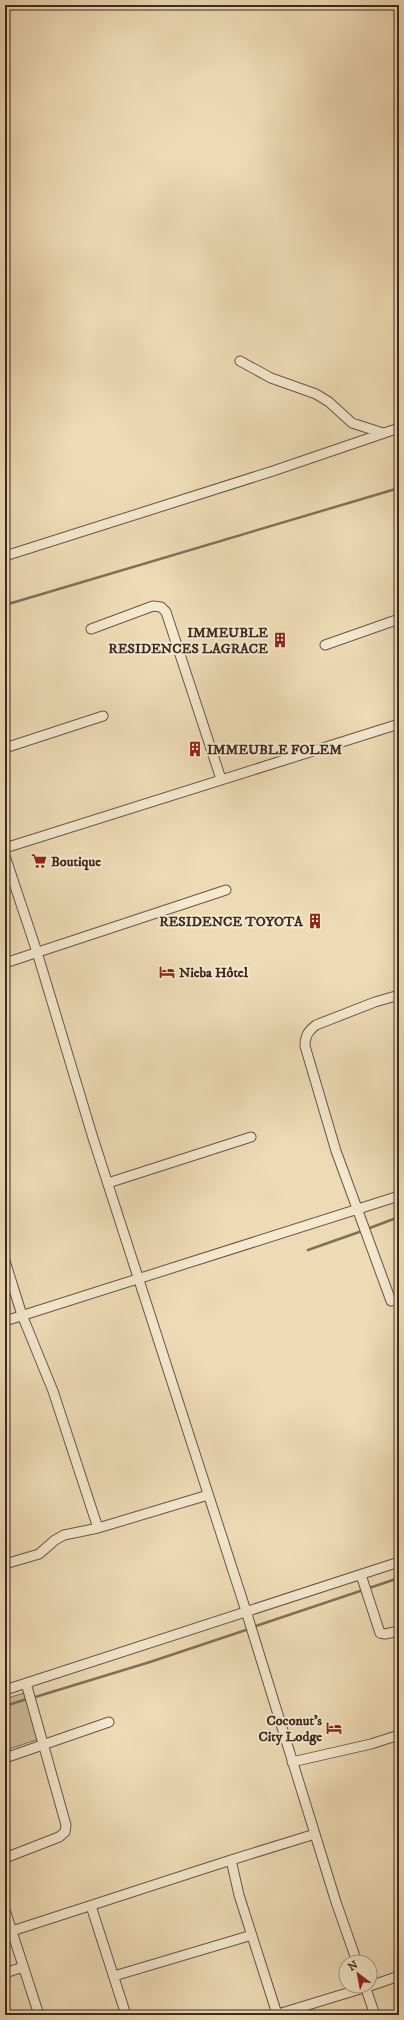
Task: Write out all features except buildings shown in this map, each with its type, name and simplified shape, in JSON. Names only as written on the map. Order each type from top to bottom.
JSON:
[{"type":"street","points":[[240,361],[271,378],[316,394],[329,402],[352,423],[383,433]]},
{"type":"street","points":[[5,556],[274,471],[399,428]]},
{"type":"street","points":[[91,629],[153,606],[161,607],[166,612],[221,779]]},
{"type":"street","points":[[325,645],[399,619]]},
{"type":"street","points":[[5,748],[103,716]]},
{"type":"street","points":[[5,848],[399,724]]},
{"type":"street","points":[[5,856],[37,952],[93,1138],[246,1611],[336,1902],[354,1954]]},
{"type":"street","points":[[5,963],[226,890]]},
{"type":"street","points":[[391,1302],[336,1151],[305,1046],[305,1038],[308,1031],[316,1025],[375,1002],[399,995]]},
{"type":"street","points":[[108,1183],[252,1137]]},
{"type":"street","points":[[5,1321],[399,1196]]},
{"type":"street","points":[[5,1261],[22,1315],[53,1391],[98,1528]]},
{"type":"street","points":[[5,1564],[39,1554],[55,1540],[64,1535],[98,1528],[208,1495]]},
{"type":"street","points":[[5,1690],[399,1562]]},
{"type":"street","points":[[361,1574],[380,1633],[385,1634],[399,1631]]},
{"type":"street","points":[[5,1858],[59,1837],[65,1832],[66,1825],[26,1683]]},
{"type":"street","points":[[5,1758],[109,1722]]},
{"type":"street","points":[[292,1762],[371,1744],[399,1734]]},
{"type":"street","points":[[12,1931],[316,1834]]},
{"type":"street","points":[[231,1860],[239,1895],[276,2015],[343,1994]]},
{"type":"street","points":[[91,1906],[126,2015]]},
{"type":"street","points":[[5,1910],[39,2015]]},
{"type":"street","points":[[114,1976],[252,1935]]},
{"type":"street","points":[[5,1973],[23,1966]]},
{"type":"street","points":[[378,1983],[399,1976]]},
{"type":"street","points":[[370,1994],[375,2015]]},
{"type":"shaded area","points":[[24,1693],[39,1739],[9,1749],[5,1738],[5,1699]]},
{"type":"waterway","points":[[5,605],[399,488]]},
{"type":"waterway","points":[[367,1229],[399,1217]]},
{"type":"waterway","points":[[308,1250],[362,1231]]},
{"type":"waterway","points":[[253,1627],[399,1578]]},
{"type":"waterway","points":[[32,1698],[150,1662],[249,1629]]},
{"type":"waterway","points":[[5,1706],[27,1699]]},
{"type":"place","name":"IMMEUBLE RESIDENCES LAGRACE","points":[[280,640]]},
{"type":"place","name":"IMMEUBLE FOLEM","points":[[195,749]]},
{"type":"place","name":"Boutique","points":[[39,861]]},
{"type":"place","name":"RESIDENCE TOYOTA","points":[[315,921]]},
{"type":"place","name":"Nieba Hôtel","points":[[167,972]]},
{"type":"place","name":"Coconut’s City Lodge","points":[[334,1728]]}]
